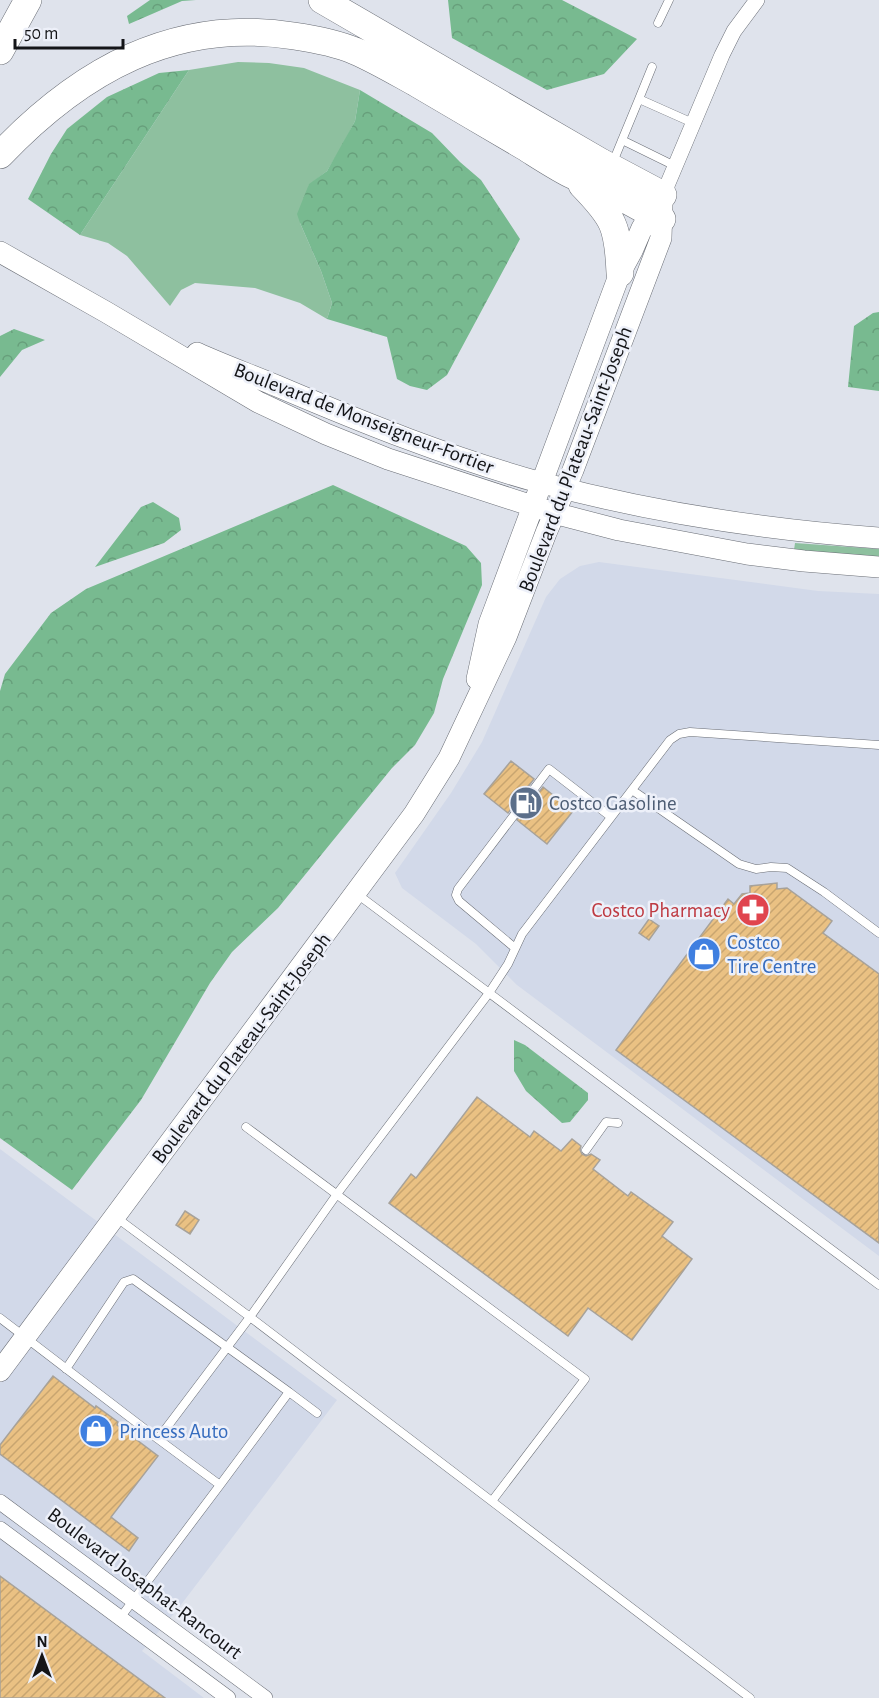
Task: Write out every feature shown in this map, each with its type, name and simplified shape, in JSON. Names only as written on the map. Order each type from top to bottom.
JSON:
[{"type":"highway","points":[[0,51],[28,0]]},
{"type":"highway","points":[[322,0],[611,167],[658,209]]},
{"type":"highway","points":[[0,155],[54,104],[118,62],[179,39],[223,32],[258,32],[330,43],[357,52],[425,88],[573,176],[658,209]]},
{"type":"highway","points":[[573,176],[602,206],[614,225],[619,248],[620,273]]},
{"type":"street","name":"Boulevard du Plateau-Saint-Joseph","points":[[468,717],[489,624],[620,273],[642,228],[658,209],[728,43],[746,13],[757,0]]},
{"type":"street","name":"Boulevard du Plateau-Saint-Joseph","points":[[0,1371],[355,893],[429,791],[454,749],[506,637],[546,532],[592,422],[661,238],[658,209]]},
{"type":"street","name":"Boulevard de Monseigneur-Fortier","points":[[0,252],[258,402],[388,459],[533,507],[619,530],[725,550],[804,561],[879,567]]},
{"type":"street","name":"Boulevard de Monseigneur-Fortier","points":[[106,312],[211,360],[358,421],[439,451],[542,483],[716,520],[816,533],[879,538]]},
{"type":"street","name":"Boulevard Josaphat-Rancourt","points":[[0,1502],[265,1698]]},
{"type":"street","name":"Boulevard Josaphat-Rancourt","points":[[0,1528],[228,1698]]},
{"type":"lane","points":[[658,22],[669,0]]},
{"type":"lane","points":[[611,167],[652,67]]},
{"type":"lane","points":[[639,99],[693,123]]},
{"type":"lane","points":[[622,140],[675,166]]},
{"type":"lane","points":[[158,1439],[250,1317],[337,1194],[489,993],[508,964],[522,934],[670,740],[684,732],[879,745]]},
{"type":"lane","points":[[515,948],[459,901],[456,895],[458,889],[549,769],[611,817]]},
{"type":"lane","points":[[632,790],[739,864],[756,869],[780,867],[788,869],[824,892],[879,933]]},
{"type":"lane","points":[[355,893],[876,1283],[879,1274]]},
{"type":"lane","points":[[586,1150],[606,1122],[618,1123]]},
{"type":"lane","points":[[246,1127],[585,1379],[492,1501]]},
{"type":"lane","points":[[116,1217],[750,1698]]},
{"type":"lane","points":[[66,1369],[124,1282],[133,1280],[317,1413]]},
{"type":"lane","points":[[0,1318],[220,1485]]},
{"type":"lane","points":[[120,1618],[289,1392]]},
{"type":"shaded area","points":[[599,562],[818,591],[879,594],[879,1256],[517,985],[476,944],[402,888],[395,873],[451,793],[482,742],[546,597],[560,579],[580,566]]},
{"type":"shaded area","points":[[0,1149],[337,1400],[177,1610],[142,1651],[204,1698],[0,1698]]},
{"type":"green space","points":[[150,0],[196,0],[182,1],[129,24],[127,16]]},
{"type":"green space","points":[[448,0],[562,0],[637,39],[604,74],[547,90],[452,38]]},
{"type":"green space","points":[[238,62],[269,63],[304,68],[360,90],[355,121],[327,171],[309,185],[300,223],[332,303],[327,319],[300,303],[255,288],[195,283],[181,290],[170,306],[127,256],[108,243],[80,235],[189,70]]},
{"type":"green space","points":[[189,70],[80,235],[28,199],[51,154],[67,129],[107,97],[159,73]]},
{"type":"green space","points":[[360,90],[432,133],[481,180],[520,239],[447,375],[427,390],[410,386],[397,379],[387,337],[327,319],[332,303],[297,214],[309,184],[327,171],[355,121]]},
{"type":"green space","points":[[879,312],[879,391],[848,387],[854,326],[873,313]]},
{"type":"green space","points":[[14,329],[45,340],[22,350],[0,377],[0,336]]},
{"type":"green space","points":[[333,485],[466,546],[481,563],[482,585],[443,679],[434,713],[415,745],[392,768],[278,908],[232,952],[210,983],[141,1100],[72,1190],[0,1138],[0,691],[5,674],[51,613],[86,589]]},
{"type":"green space","points":[[153,502],[179,518],[181,530],[164,543],[95,567],[141,507]]},
{"type":"green space","points":[[795,543],[879,549],[879,557],[794,550]]},
{"type":"green space","points":[[514,1040],[525,1045],[588,1093],[588,1100],[570,1122],[562,1123],[526,1091],[514,1071]]},
{"type":"building","points":[[511,761],[534,779],[508,813],[484,794]]},
{"type":"building","points":[[543,787],[573,811],[547,844],[517,820]]},
{"type":"building","points":[[777,883],[777,889],[787,888],[832,921],[823,933],[879,974],[879,1243],[616,1050],[728,899],[734,904],[742,894],[750,893],[750,886]]},
{"type":"building","points":[[649,919],[659,926],[649,940],[639,933]]},
{"type":"building","points":[[477,1097],[530,1137],[534,1131],[561,1151],[572,1139],[581,1146],[582,1154],[586,1156],[591,1154],[600,1160],[593,1169],[628,1196],[631,1192],[673,1222],[662,1236],[692,1259],[632,1340],[588,1308],[568,1336],[389,1203],[411,1174],[416,1178]]},
{"type":"building","points":[[185,1211],[199,1220],[190,1234],[176,1225]]},
{"type":"building","points":[[53,1376],[95,1408],[96,1406],[118,1422],[117,1425],[158,1456],[111,1517],[138,1538],[129,1551],[0,1454],[0,1445]]},
{"type":"building","points":[[0,1576],[165,1698],[0,1698]]},
{"type":"place","name":"Costco Gasoline","points":[[526,803]]},
{"type":"place","name":"Costco Pharmacy","points":[[753,910]]},
{"type":"place","name":"Costco Tire Centre","points":[[704,954]]},
{"type":"place","name":"Princess Auto","points":[[96,1431]]}]
